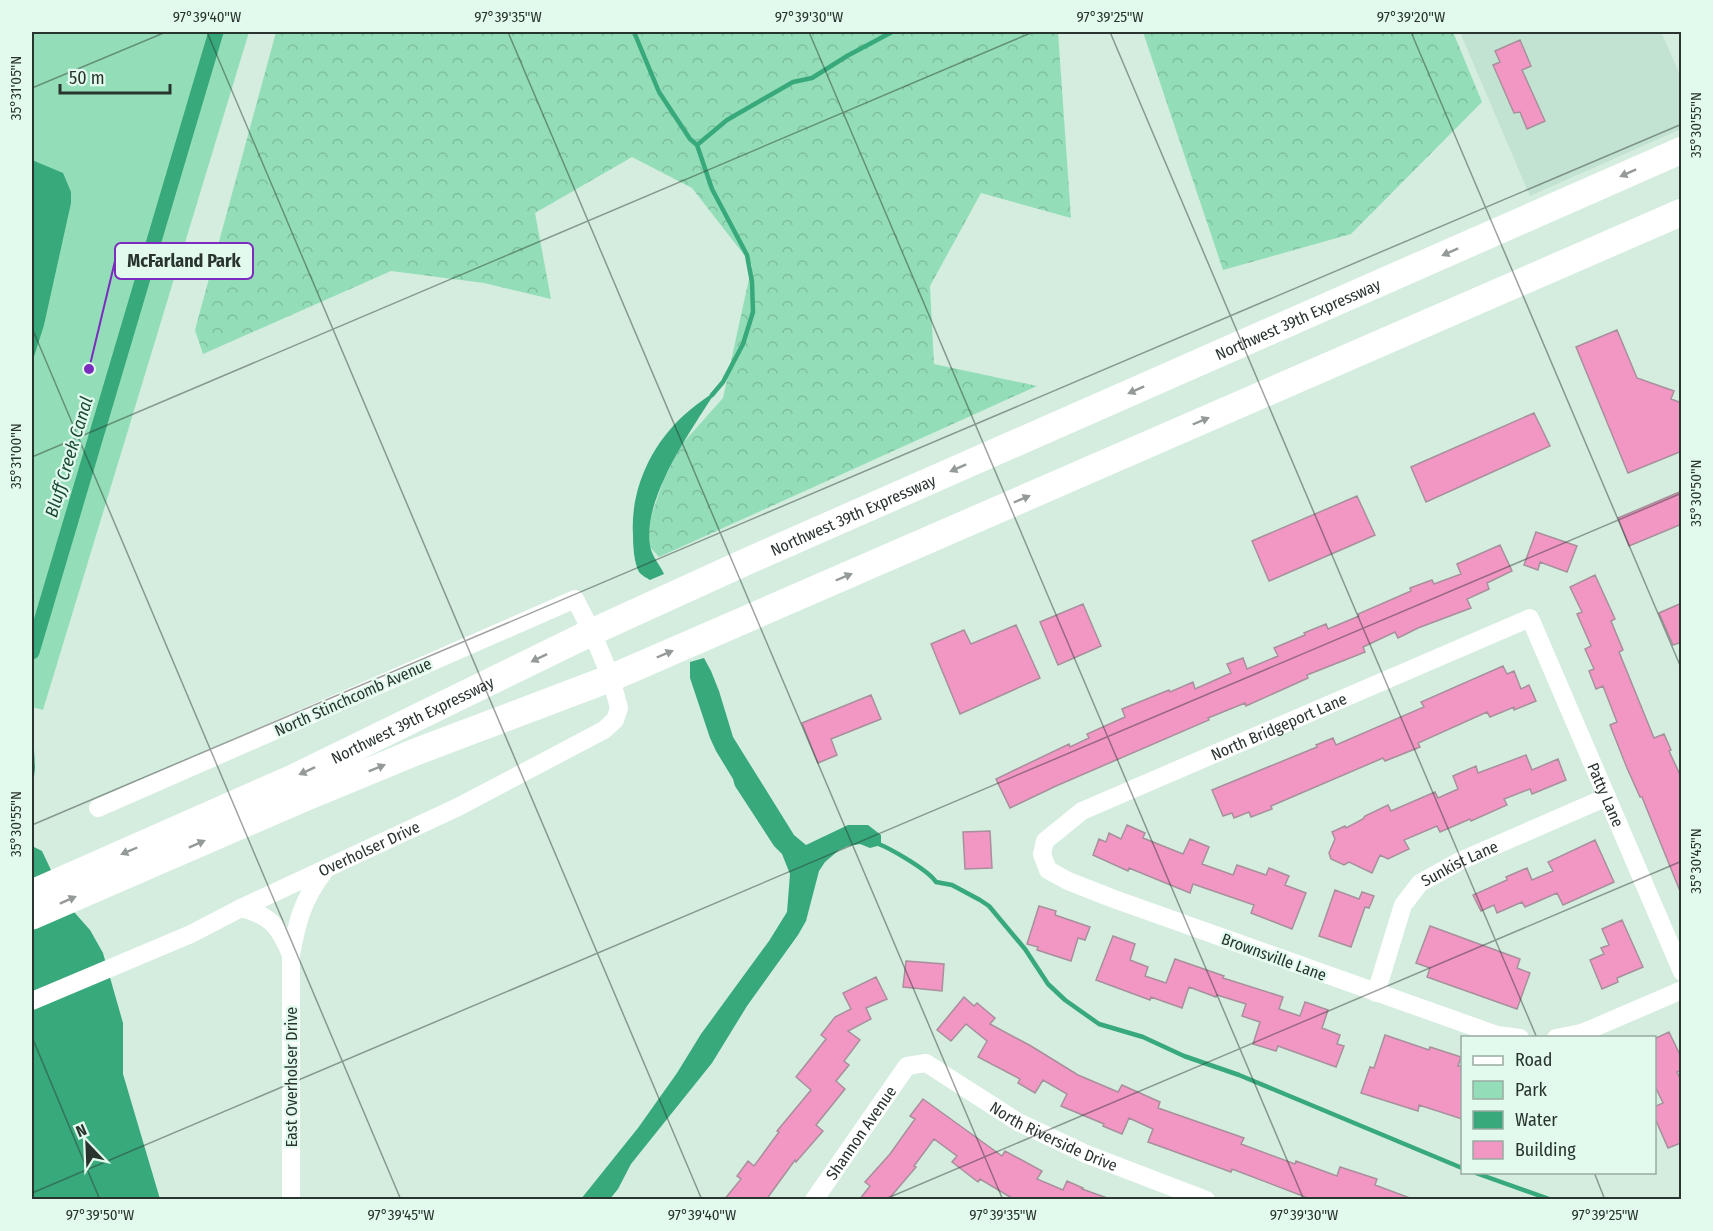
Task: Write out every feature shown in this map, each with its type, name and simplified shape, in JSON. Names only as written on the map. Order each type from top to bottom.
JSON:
[{"type":"highway","name":"Northwest 39th Expressway","points":[[32,916],[101,874],[592,632],[825,526],[1682,150]]},
{"type":"highway","name":"Northwest 39th Expressway","points":[[32,893],[101,874],[304,798],[611,678],[1682,212]]},
{"type":"street","name":"North Stinchcomb Avenue","points":[[98,808],[575,600],[592,632]]},
{"type":"street","name":"Patty Lane","points":[[1530,618],[1682,972]]},
{"type":"street","name":"North Bridgeport Lane","points":[[1042,854],[1045,841],[1082,811],[1530,618]]},
{"type":"street","name":"Overholser Drive","points":[[32,1001],[190,934],[458,807],[604,729],[615,720],[619,708],[611,678],[592,632]]},
{"type":"street","name":"Sunkist Lane","points":[[1376,993],[1403,905],[1420,883],[1460,861],[1607,797]]},
{"type":"street","name":"Brownsville Lane","points":[[1042,854],[1048,870],[1068,881],[1376,993],[1505,1036]]},
{"type":"street","name":"East Overholser Drive","points":[[291,1200],[291,955],[302,907],[310,889],[325,870]]},
{"type":"street","name":"East Overholser Drive","points":[[242,908],[258,912],[274,924],[283,934],[291,955]]},
{"type":"street","points":[[1564,1036],[1588,1030],[1682,990]]},
{"type":"street","name":"North Riverside Drive","points":[[907,1066],[926,1063],[1018,1122],[1171,1193],[1206,1200]]},
{"type":"street","name":"Shannon Avenue","points":[[814,1200],[907,1066]]},
{"type":"shaded area","points":[[1460,32],[1661,32],[1681,77],[1681,129],[1530,196]]},
{"type":"green space","points":[[32,32],[249,32],[43,710],[32,707]]},
{"type":"green space","points":[[276,32],[1058,32],[1071,218],[981,193],[930,286],[934,364],[1037,386],[659,557],[650,547],[648,526],[663,481],[682,444],[723,398],[752,265],[692,188],[632,157],[535,213],[551,299],[484,283],[391,271],[203,354],[195,330]]},
{"type":"green space","points":[[1143,32],[1453,32],[1482,102],[1351,234],[1223,270]]},
{"type":"water","points":[[32,160],[63,173],[71,192],[71,203],[44,325],[32,363]]},
{"type":"water","points":[[716,391],[682,444],[661,486],[650,527],[650,545],[664,574],[650,580],[639,572],[634,549],[633,517],[640,483],[646,466],[665,436],[699,402]]},
{"type":"water","points":[[704,658],[719,691],[733,737],[794,835],[806,845],[848,825],[868,825],[881,835],[881,845],[870,848],[860,844],[848,846],[839,850],[825,862],[819,871],[806,921],[747,1006],[712,1063],[631,1164],[610,1199],[581,1199],[638,1128],[787,912],[790,874],[782,854],[774,846],[735,786],[716,751],[690,678],[690,662]]},
{"type":"water","points":[[32,729],[35,768],[32,794]]},
{"type":"water","points":[[32,846],[42,851],[67,904],[90,930],[103,953],[123,1023],[123,1074],[160,1199],[32,1199]]},
{"type":"building","points":[[1520,40],[1531,66],[1522,70],[1545,121],[1527,129],[1520,112],[1514,113],[1493,65],[1500,62],[1495,51]]},
{"type":"building","points":[[1617,330],[1637,378],[1674,391],[1671,399],[1682,403],[1682,451],[1628,473],[1576,347]]},
{"type":"building","points":[[1534,413],[1550,446],[1426,502],[1411,467]]},
{"type":"building","points":[[1682,491],[1682,524],[1629,546],[1618,518]]},
{"type":"building","points":[[1357,496],[1375,535],[1269,581],[1252,541]]},
{"type":"building","points":[[1536,532],[1577,546],[1567,572],[1540,562],[1538,570],[1524,565]]},
{"type":"building","points":[[1500,545],[1512,571],[1487,583],[1489,589],[1467,599],[1471,608],[1398,638],[1395,632],[1363,647],[1365,652],[1307,675],[1308,678],[1246,706],[1245,703],[1208,718],[1209,720],[1010,808],[996,779],[1069,744],[1070,747],[1089,738],[1087,734],[1125,717],[1122,709],[1193,682],[1195,689],[1231,673],[1227,664],[1243,658],[1247,669],[1278,656],[1274,648],[1305,635],[1304,633],[1326,624],[1328,629],[1359,616],[1358,614],[1411,591],[1410,588],[1432,580],[1434,584],[1461,574],[1457,564]]},
{"type":"building","points":[[1595,575],[1615,619],[1611,621],[1623,650],[1619,652],[1654,738],[1664,734],[1682,779],[1682,896],[1610,725],[1617,722],[1603,686],[1596,689],[1589,671],[1594,669],[1585,649],[1591,646],[1577,614],[1582,612],[1570,587]]},
{"type":"building","points":[[1682,603],[1682,642],[1673,645],[1659,613]]},
{"type":"building","points":[[1083,604],[1101,646],[1058,665],[1040,622]]},
{"type":"building","points":[[1016,625],[1040,678],[960,714],[931,644],[964,630],[971,644]]},
{"type":"building","points":[[1503,666],[1507,674],[1514,671],[1521,689],[1529,685],[1536,701],[1490,717],[1487,712],[1418,743],[1420,747],[1385,761],[1383,758],[1271,806],[1272,809],[1251,817],[1249,812],[1234,818],[1232,813],[1223,816],[1212,790],[1317,747],[1316,745],[1333,738],[1336,745],[1424,707],[1421,702]]},
{"type":"building","points":[[871,695],[881,719],[831,739],[837,755],[818,763],[802,723]]},
{"type":"building","points":[[1526,755],[1532,770],[1558,759],[1566,780],[1532,794],[1530,789],[1504,799],[1507,805],[1471,821],[1470,819],[1440,832],[1437,826],[1404,840],[1409,849],[1388,859],[1380,855],[1372,873],[1349,862],[1344,865],[1331,859],[1329,853],[1335,839],[1332,832],[1345,826],[1346,828],[1388,805],[1391,811],[1435,792],[1438,798],[1458,789],[1453,776],[1476,766],[1478,773]]},
{"type":"building","points":[[1127,825],[1145,833],[1143,838],[1183,854],[1190,839],[1209,847],[1202,864],[1233,875],[1237,865],[1266,875],[1269,868],[1289,876],[1285,885],[1306,893],[1292,929],[1251,913],[1254,905],[1193,884],[1190,893],[1129,868],[1128,871],[1093,855],[1099,839],[1106,842],[1109,833],[1121,839]]},
{"type":"building","points":[[990,831],[992,868],[965,869],[963,832]]},
{"type":"building","points":[[1595,840],[1614,882],[1563,905],[1557,893],[1525,907],[1522,902],[1497,913],[1494,905],[1481,911],[1473,895],[1527,868],[1532,880],[1553,871],[1548,862]]},
{"type":"building","points":[[1335,890],[1359,899],[1362,892],[1374,896],[1369,908],[1365,907],[1351,947],[1319,936]]},
{"type":"building","points":[[1039,906],[1056,911],[1055,915],[1090,927],[1085,940],[1078,938],[1071,961],[1037,950],[1038,947],[1027,944]]},
{"type":"building","points":[[1622,920],[1643,967],[1617,978],[1618,982],[1602,989],[1590,960],[1604,954],[1601,948],[1609,945],[1602,929]]},
{"type":"building","points":[[1430,926],[1520,959],[1517,968],[1530,973],[1517,1009],[1427,977],[1430,968],[1416,963]]},
{"type":"building","points":[[1113,936],[1135,944],[1130,960],[1148,967],[1145,976],[1166,983],[1175,959],[1224,976],[1223,978],[1283,997],[1279,1009],[1300,1016],[1305,1002],[1328,1010],[1322,1028],[1340,1035],[1337,1044],[1344,1046],[1336,1067],[1278,1046],[1276,1051],[1253,1044],[1260,1022],[1242,1016],[1246,1004],[1217,995],[1216,997],[1189,987],[1182,1008],[1151,997],[1150,1000],[1096,980]]},
{"type":"building","points":[[906,961],[944,964],[942,991],[903,987]]},
{"type":"building","points":[[876,977],[887,999],[866,1008],[871,1019],[848,1031],[860,1040],[844,1061],[849,1065],[836,1081],[845,1089],[816,1125],[823,1131],[796,1162],[795,1160],[766,1200],[724,1200],[741,1179],[737,1176],[748,1161],[754,1166],[779,1132],[777,1131],[811,1090],[796,1077],[826,1039],[821,1035],[835,1017],[851,1009],[843,993]]},
{"type":"building","points":[[964,997],[974,1006],[977,1003],[995,1018],[990,1024],[1078,1075],[1118,1092],[1122,1085],[1160,1102],[1158,1108],[1244,1138],[1241,1144],[1295,1164],[1296,1161],[1337,1176],[1340,1167],[1377,1179],[1375,1185],[1410,1198],[1410,1200],[1313,1200],[1232,1169],[1231,1172],[1148,1142],[1153,1129],[1129,1118],[1122,1134],[1103,1126],[1104,1124],[1061,1106],[1067,1094],[1043,1080],[1035,1093],[1018,1083],[1020,1079],[978,1057],[987,1041],[966,1024],[951,1041],[937,1030]]},
{"type":"building","points":[[1669,1032],[1682,1059],[1682,1070],[1677,1072],[1682,1082],[1681,1143],[1668,1148],[1656,1121],[1656,1106],[1663,1103],[1656,1088],[1656,1038]]},
{"type":"building","points":[[1385,1035],[1429,1050],[1430,1047],[1461,1057],[1458,1066],[1461,1066],[1461,1119],[1419,1105],[1418,1111],[1361,1093],[1370,1067],[1374,1068]]},
{"type":"building","points":[[923,1099],[1002,1156],[1005,1151],[1042,1171],[1037,1179],[1063,1190],[1067,1181],[1107,1198],[1106,1200],[1015,1200],[980,1179],[978,1182],[952,1162],[957,1156],[934,1139],[914,1166],[916,1167],[888,1200],[859,1200],[870,1186],[865,1182],[890,1154],[915,1119],[910,1116]]},
{"type":"waterway","name":"Bluff Creek Canal","points":[[32,652],[216,32]]},
{"type":"waterway","points":[[634,32],[659,92],[690,139],[697,145],[712,189],[747,255],[752,282],[753,312],[743,344],[723,382],[712,395]]},
{"type":"waterway","points":[[697,145],[727,120],[793,82],[812,78],[892,32]]},
{"type":"waterway","points":[[876,843],[908,860],[936,882],[952,885],[989,906],[1025,949],[1048,984],[1065,1000],[1099,1024],[1143,1037],[1184,1056],[1239,1075],[1461,1168]]},
{"type":"waterway","points":[[1479,1174],[1552,1200]]},
{"type":"place","name":"McFarland Park","points":[[89,369]]}]
